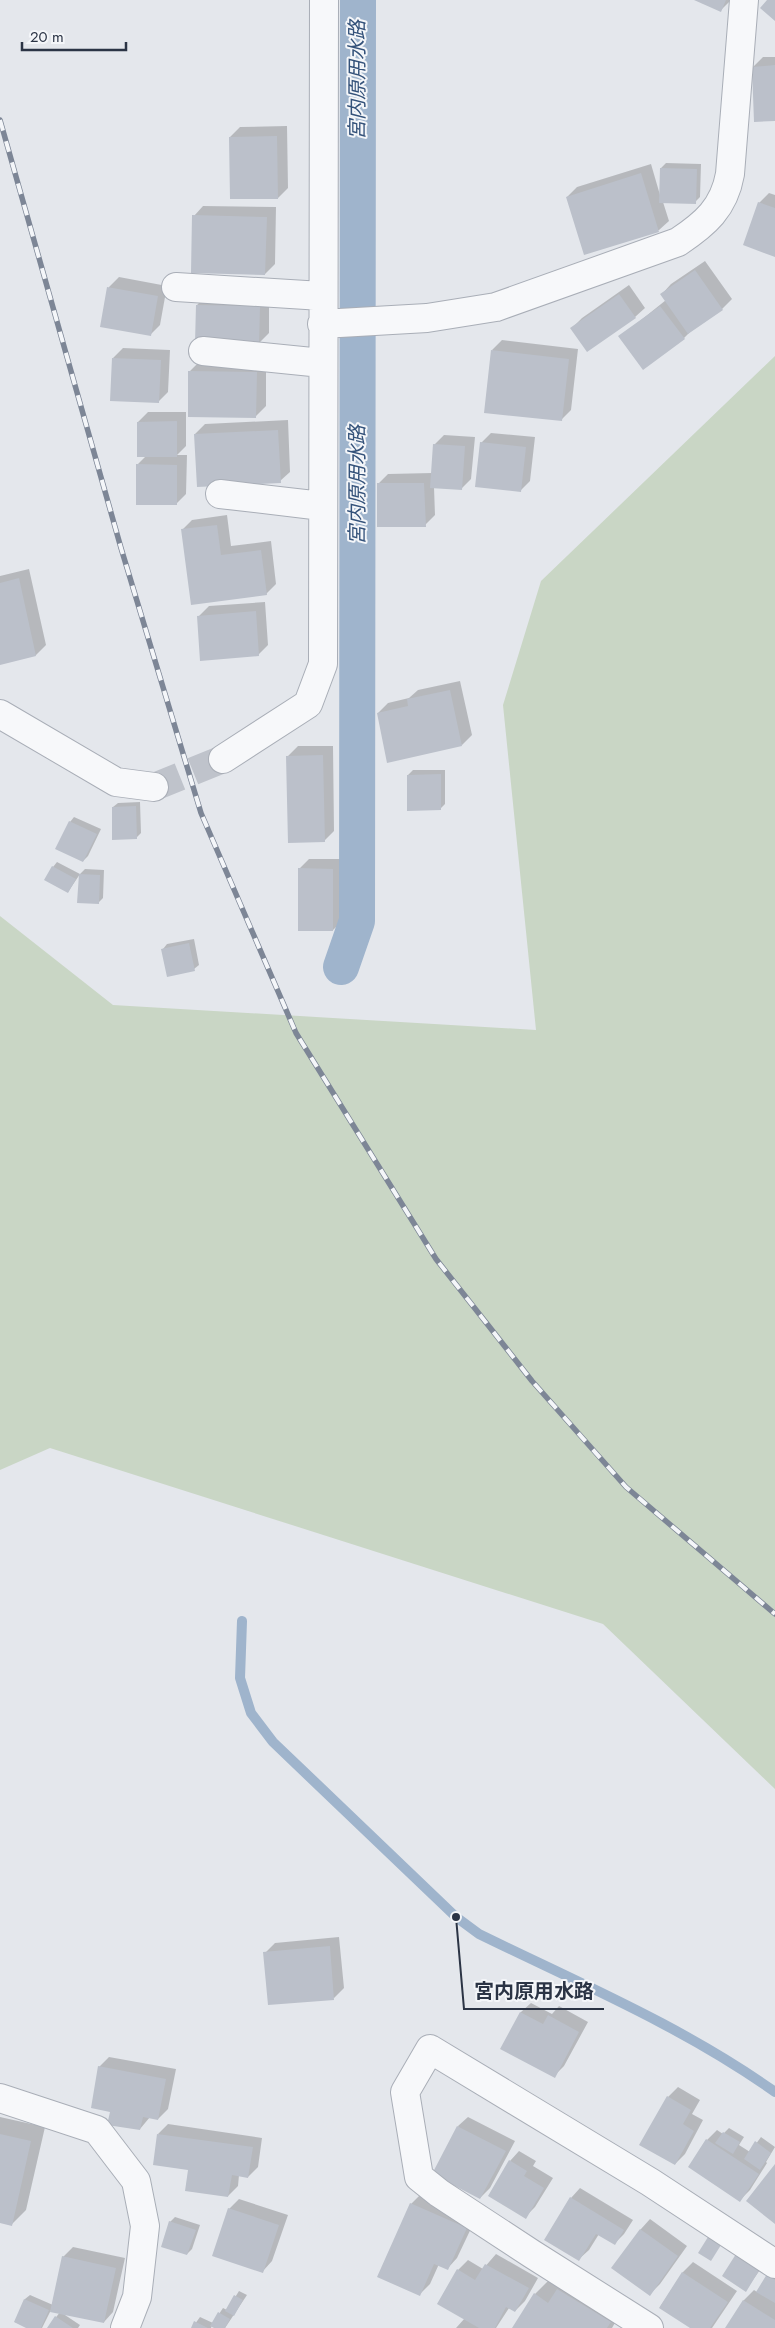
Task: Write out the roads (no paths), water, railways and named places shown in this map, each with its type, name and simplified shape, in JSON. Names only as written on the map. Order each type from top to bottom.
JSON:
[{"type":"street","points":[[223,759],[308,704],[323,664],[322,364],[328,323],[322,296],[324,0]]},
{"type":"street","points":[[328,323],[378,322],[427,318],[496,307],[678,242],[702,226],[727,193],[744,0]]},
{"type":"street","points":[[176,287],[322,296]]},
{"type":"street","points":[[203,352],[322,364]]},
{"type":"street","points":[[220,494],[322,506]]},
{"type":"street","points":[[0,714],[116,782],[154,787]]},
{"type":"street","points":[[649,2328],[438,2193],[419,2177],[405,2092],[430,2049],[650,2182],[775,2264]]},
{"type":"street","points":[[0,2098],[97,2130],[136,2181],[145,2226],[137,2297],[125,2328]]},
{"type":"waterway","name":"宮内原用水路","points":[[341,967],[357,921],[358,0]]},
{"type":"waterway","name":"宮内原用水路","points":[[242,1621],[240,1678],[251,1713],[273,1742],[456,1917],[479,1934],[668,2026],[775,2092]]},
{"type":"tunnel","points":[[154,787],[223,759]]},
{"type":"railway","points":[[0,120],[121,548],[201,813],[296,1033],[436,1259],[532,1381],[626,1487],[775,1614]]},
{"type":"place","name":"宮内原用水路","points":[[456,1917]]}]
